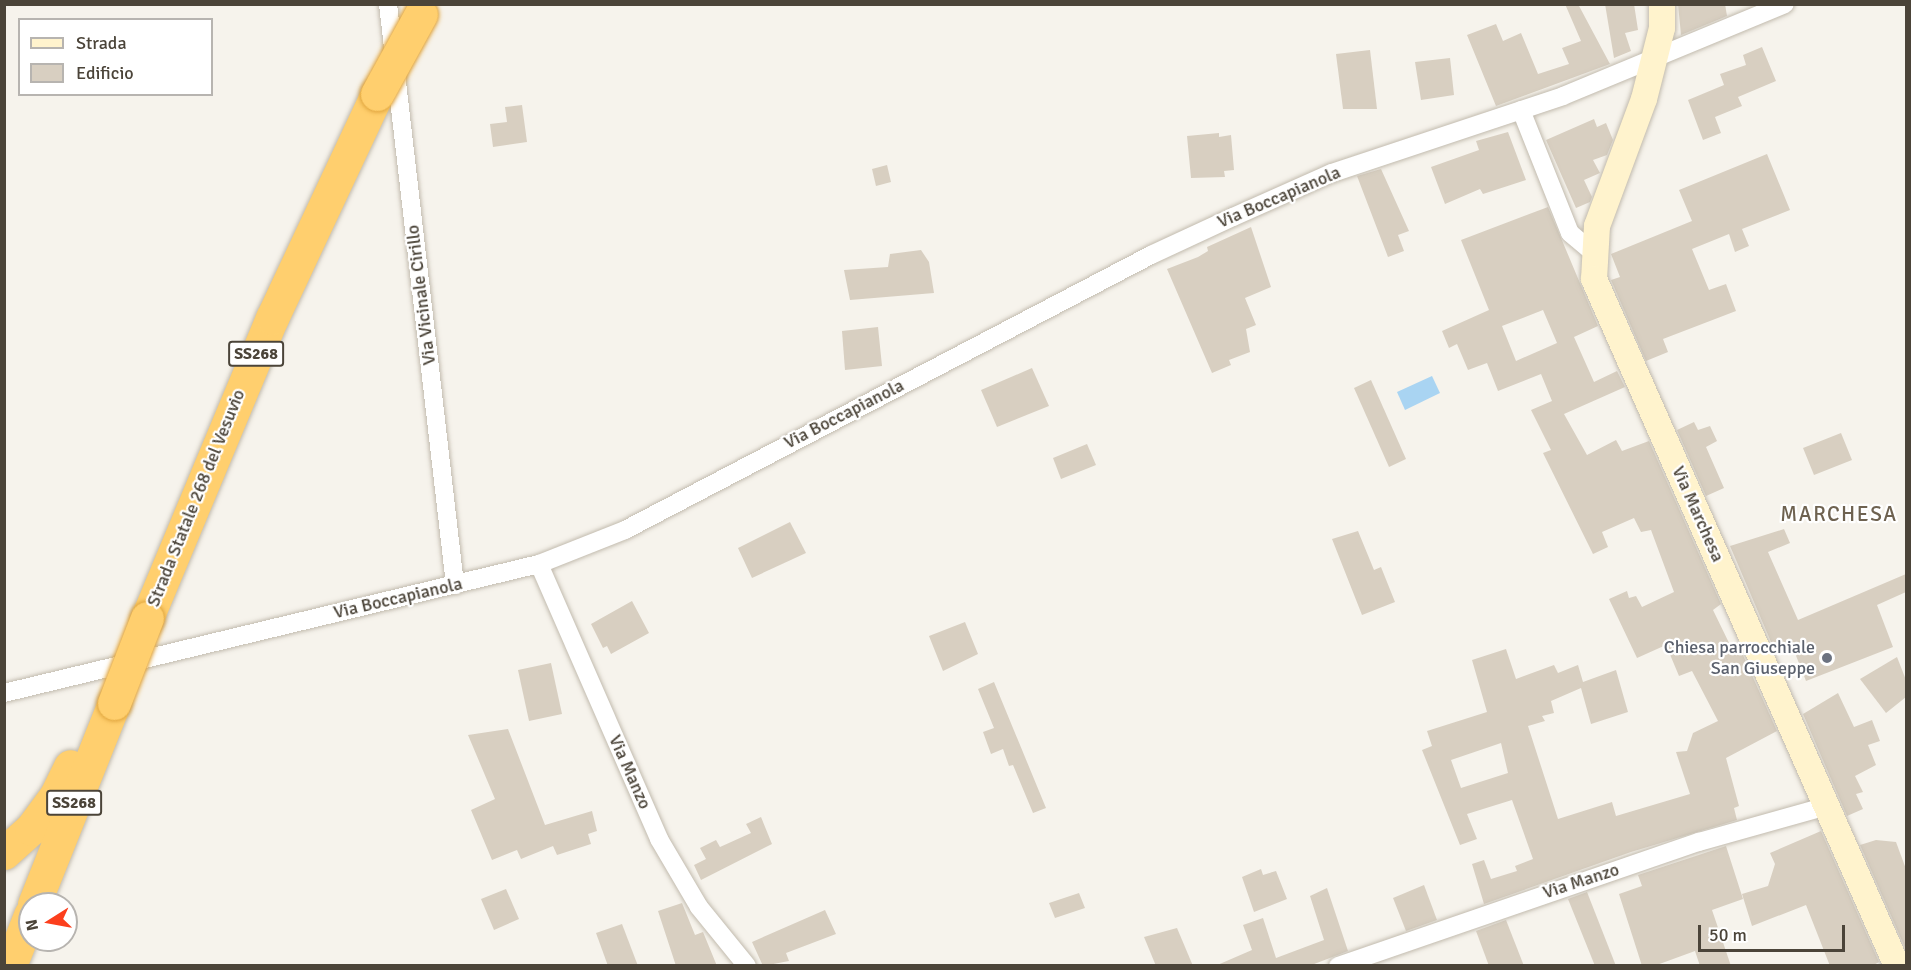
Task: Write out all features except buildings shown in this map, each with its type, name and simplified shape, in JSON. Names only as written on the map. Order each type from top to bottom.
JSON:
[{"type":"highway","name":"Strada Statale 268 del Vesuvio","points":[[39,892],[147,618],[267,328],[377,94],[424,9]]},
{"type":"highway","points":[[4,854],[31,829],[56,795],[78,748],[114,703]]},
{"type":"highway","points":[[10,966],[18,946]]},
{"type":"street","name":"Via Vicinale Cirillo","points":[[388,4],[455,585]]},
{"type":"street","name":"Via Marchesa","points":[[1662,4],[1657,54],[1622,166],[1597,226],[1593,252],[1594,279],[1897,966]]},
{"type":"street","name":"Via Boccapianola","points":[[4,693],[539,564],[625,530],[1151,255],[1233,217],[1332,173],[1521,110],[1785,4]]},
{"type":"street","points":[[1521,110],[1570,233],[1593,252]]},
{"type":"street","name":"Via Manzo","points":[[539,564],[659,839],[699,907],[747,966]]},
{"type":"street","name":"Via Manzo","points":[[1338,966],[1699,842],[1827,806]]},
{"type":"water","points":[[1432,376],[1440,393],[1405,410],[1397,392]]},
{"type":"place","name":"Chiesa parrocchiale San Giuseppe","points":[[1827,658]]},
{"type":"district","name":"MARCHESA","points":[[1839,514]]}]
